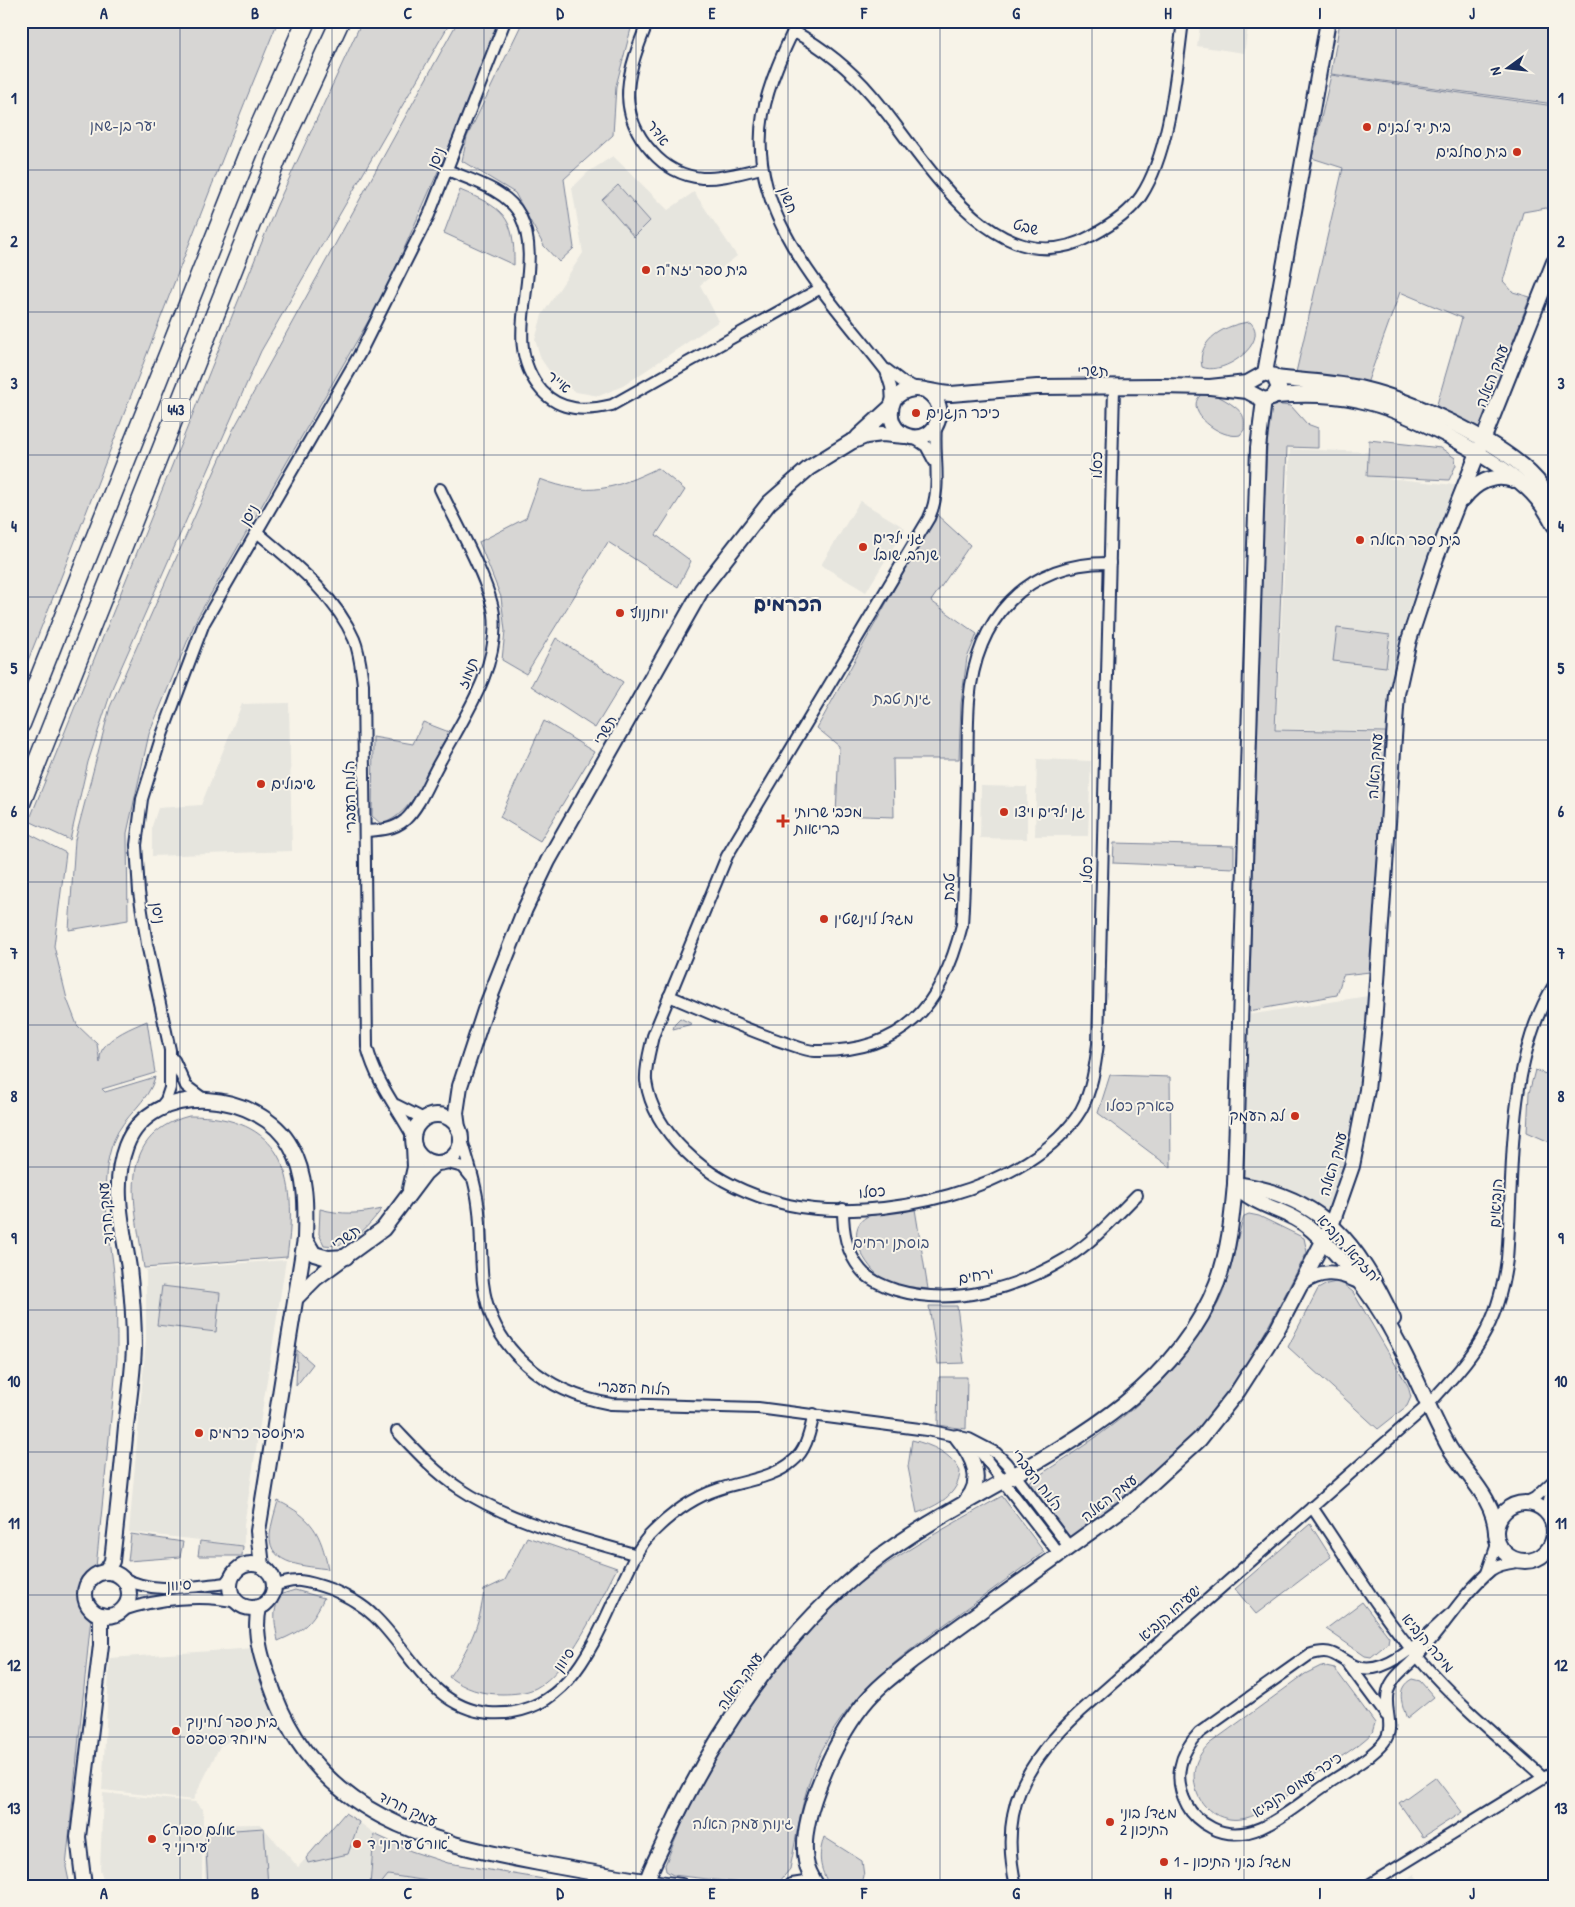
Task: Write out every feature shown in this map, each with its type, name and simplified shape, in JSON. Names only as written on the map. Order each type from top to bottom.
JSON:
[{"type":"highway","name":"443","points":[[21,724],[254,141],[306,21]]},
{"type":"highway","name":"443","points":[[21,803],[282,146],[340,21]]},
{"type":"street","name":"ניסן","points":[[205,1100],[186,1086],[170,1050],[147,944],[139,892],[136,845],[142,800],[162,735],[204,623],[359,355],[429,215],[505,21]]},
{"type":"street","name":"אדר","points":[[648,21],[628,76],[627,103],[633,124],[646,145],[661,162],[680,173],[702,178],[727,176],[762,168]]},
{"type":"street","name":"שבט","points":[[796,26],[844,65],[872,95],[944,187],[970,215],[997,234],[1029,246],[1054,247],[1079,243],[1114,224],[1140,197],[1156,167],[1167,121],[1184,21]]},
{"type":"street","points":[[1266,376],[1279,388],[1266,397],[1253,384],[1266,376],[1328,21]]},
{"type":"street","name":"חשון","points":[[796,26],[774,76],[763,114],[762,168],[776,215],[795,250],[821,288],[881,364],[890,379],[891,405]]},
{"type":"street","name":"אייר","points":[[447,170],[491,189],[508,201],[519,213],[527,233],[528,256],[522,347],[526,365],[534,381],[546,395],[560,405],[576,409],[594,409],[612,405],[821,288]]},
{"type":"street","name":"עמק האלה","points":[[817,1886],[806,1861],[807,1828],[820,1781],[849,1723],[881,1686],[914,1658],[1065,1552],[1149,1488],[1200,1439],[1238,1391],[1261,1357],[1332,1224],[1352,1166],[1367,1090],[1378,978],[1393,741],[1402,669],[1426,586],[1554,262]]},
{"type":"street","name":"חשון","points":[[881,364],[900,380],[922,389]]},
{"type":"street","name":"תשרי","points":[[1210,387],[1247,382],[1266,376],[1365,389],[1417,406],[1484,441],[1531,474],[1544,490],[1554,512]]},
{"type":"street","name":"תשרי","points":[[922,389],[939,394],[1037,387],[1210,387],[1247,391],[1266,397],[1320,395],[1374,403],[1412,418],[1479,455],[1519,482],[1539,501],[1554,525]]},
{"type":"street","name":"כסלו","points":[[937,422],[934,446],[938,477],[933,509],[924,529],[808,718],[727,856],[653,1036],[646,1079],[651,1099],[659,1118],[673,1140],[700,1166],[730,1186],[790,1205],[843,1209],[890,1206],[951,1194],[983,1185],[1011,1173],[1036,1157],[1061,1136],[1081,1110],[1088,1093],[1098,1044],[1114,388]]},
{"type":"street","points":[[908,389],[922,389],[933,395],[938,403],[937,422],[922,436],[910,437],[893,424],[891,405],[900,392],[908,389]]},
{"type":"street","name":"תשרי","points":[[937,422],[955,402],[976,392]]},
{"type":"street","name":"עמק האלה","points":[[646,1884],[677,1814],[715,1744],[765,1672],[794,1637],[841,1589],[900,1542],[1010,1478],[1140,1391],[1179,1349],[1206,1305],[1221,1269],[1229,1239],[1236,1184],[1258,448],[1266,397]]},
{"type":"street","name":"תשרי","points":[[852,442],[891,405]]},
{"type":"street","points":[[1491,425],[1493,438],[1503,453]]},
{"type":"street","name":"תשרי","points":[[459,1132],[456,1113],[460,1086],[491,993],[525,909],[548,861],[702,589],[769,503],[809,468],[852,442],[866,436],[882,434],[910,437]]},
{"type":"street","name":"כסלו","points":[[910,437],[921,442],[930,453],[936,464],[938,477]]},
{"type":"street","points":[[1458,505],[1474,487],[1491,478],[1505,477],[1519,482]]},
{"type":"street","name":"תמוז","points":[[366,831],[393,828],[414,810],[477,694],[490,655],[494,634],[494,612],[476,565],[440,489]]},
{"type":"street","name":"הלוח העברי","points":[[257,532],[318,587],[354,638],[360,660],[364,684],[367,1047],[373,1069],[414,1141]]},
{"type":"street","name":"טבת","points":[[669,996],[769,1038],[816,1051],[860,1048],[878,1043],[913,1021],[928,1004],[943,978],[955,953],[962,925],[969,700],[980,650],[991,624],[1004,605],[1036,579],[1075,566],[1090,563],[1110,563]]},
{"type":"street","name":"הנביאים","points":[[1428,1405],[1466,1364],[1493,1322],[1507,1259],[1518,1095],[1534,1030],[1554,985]]},
{"type":"street","name":"ניסן","points":[[157,1112],[166,1100],[170,1088],[170,1050]]},
{"type":"street","name":"תשרי","points":[[427,1118],[451,1100],[460,1086]]},
{"type":"street","name":"הלוח העברי","points":[[388,1097],[401,1109],[427,1118]]},
{"type":"street","name":"עמק חרוד","points":[[106,1572],[112,1561],[134,1347],[129,1270],[118,1182],[126,1144],[140,1125],[169,1105],[205,1100],[225,1102],[252,1110],[279,1130],[291,1146],[304,1183],[306,1210],[305,1239],[258,1532],[262,1566]]},
{"type":"street","points":[[440,1163],[457,1152],[459,1132],[447,1118],[427,1118],[416,1129],[414,1141],[423,1159],[440,1163],[463,1167],[475,1184]]},
{"type":"street","name":"הלוח העברי","points":[[459,1132],[475,1184],[486,1302],[505,1343],[521,1361],[541,1378],[589,1400],[611,1404],[699,1405],[814,1414],[943,1432],[969,1438],[996,1453],[1010,1478],[1065,1552]]},
{"type":"street","name":"תשרי","points":[[407,1197],[414,1167],[414,1141]]},
{"type":"street","name":"תשרי","points":[[296,1297],[316,1278],[383,1228],[425,1173],[440,1163]]},
{"type":"street","name":"יחזקאל הנביא","points":[[1236,1184],[1278,1194],[1296,1202],[1332,1224],[1345,1238],[1374,1280],[1402,1340],[1419,1387]]},
{"type":"street","name":"יחזקאל הנביא","points":[[1236,1184],[1254,1201],[1288,1213],[1302,1221],[1323,1241],[1359,1282],[1391,1328],[1449,1446],[1493,1513],[1496,1534]]},
{"type":"street","name":"ירחים","points":[[843,1209],[847,1244],[862,1272],[876,1282],[900,1291],[924,1296],[949,1296],[974,1294],[998,1289],[1022,1281],[1060,1262],[1098,1234],[1137,1195]]},
{"type":"street","points":[[305,1239],[314,1254],[328,1258],[347,1256]]},
{"type":"street","points":[[1301,1283],[1311,1276],[1328,1272],[1343,1274],[1359,1282]]},
{"type":"street","name":"ישעיהו הנביא","points":[[1016,1886],[1010,1862],[1010,1837],[1013,1813],[1028,1772],[1042,1751],[1080,1712],[1428,1405]]},
{"type":"street","name":"סיוון","points":[[274,1585],[299,1580],[319,1585],[363,1606],[376,1617],[433,1687],[449,1700],[467,1709],[488,1713],[507,1713],[528,1708],[547,1700],[576,1673],[645,1541],[663,1522],[698,1498],[779,1470],[793,1462],[805,1444],[814,1414]]},
{"type":"street","points":[[397,1431],[438,1472],[482,1502],[533,1523],[637,1555]]},
{"type":"street","name":"הלוח העברי","points":[[943,1432],[957,1438],[982,1454],[1010,1478]]},
{"type":"street","points":[[957,1438],[971,1458],[977,1480],[972,1494],[963,1504]]},
{"type":"street","name":"יחזקאל הנביא","points":[[1470,1479],[1496,1500],[1522,1504]]},
{"type":"street","points":[[1486,1576],[1496,1547],[1496,1534],[1503,1513],[1539,1495],[1554,1480]]},
{"type":"street","points":[[1496,1534],[1505,1553],[1514,1559],[1530,1560],[1549,1547],[1553,1527],[1549,1501],[1554,1480]]},
{"type":"street","points":[[1522,1504],[1543,1510],[1553,1527]]},
{"type":"street","name":"מיכה הנביא","points":[[1312,1507],[1381,1609],[1410,1648],[1452,1694],[1543,1777]]},
{"type":"street","points":[[1450,1614],[1496,1567],[1554,1556]]},
{"type":"street","points":[[255,1563],[262,1566],[273,1578],[274,1585],[270,1598],[265,1604],[250,1608],[236,1602],[230,1591],[231,1576],[242,1565],[255,1563]]},
{"type":"street","points":[[106,1572],[116,1573],[122,1577],[127,1583],[130,1596],[123,1610],[116,1614],[101,1615],[88,1605],[85,1592],[92,1578],[106,1572]]},
{"type":"street","name":"סיוון","points":[[122,1577],[135,1585],[155,1587],[225,1583],[231,1576]]},
{"type":"street","name":"סיוון","points":[[123,1610],[156,1601],[218,1598],[236,1602]]},
{"type":"street","name":"עמק חרוד","points":[[265,1604],[259,1608],[258,1635],[267,1673],[290,1728],[308,1754],[326,1775],[369,1810],[417,1834],[476,1851],[646,1884]]},
{"type":"street","name":"כיכר עמוס הנביא","points":[[1450,1614],[1417,1656],[1399,1674],[1388,1690],[1386,1699],[1389,1721],[1388,1735],[1377,1749],[1261,1828],[1241,1834],[1217,1831],[1197,1819],[1189,1809],[1183,1797],[1179,1770],[1188,1744],[1199,1733],[1308,1655],[1327,1652],[1342,1657],[1361,1668],[1379,1668],[1388,1664],[1410,1648],[1450,1614]]},
{"type":"street","points":[[84,1886],[78,1837],[101,1645],[101,1615]]},
{"type":"street","points":[[1342,1657],[1385,1711],[1389,1721]]},
{"type":"street","points":[[1367,1886],[1554,1771]]},
{"type":"street","points":[[646,1884],[681,1886]]},
{"type":"street","points":[[792,1886],[805,1884],[813,1886]]},
{"type":"shaded area","points":[[1201,21],[1249,21],[1244,53],[1197,46]]},
{"type":"shaded area","name":"בית ספר יזמ\"ה","points":[[613,156],[668,210],[694,192],[737,256],[700,285],[719,321],[623,386],[599,396],[576,392],[556,381],[541,359],[535,340],[542,315],[583,253],[572,188],[587,173]]},
{"type":"shaded area","name":"בית ספר האלה","points":[[1290,449],[1369,452],[1367,476],[1455,485],[1407,614],[1391,686],[1386,731],[1276,729]]},
{"type":"shaded area","name":"גני ילדים שנהב, שובל","points":[[860,501],[905,528],[866,592],[821,565]]},
{"type":"shaded area","points":[[289,703],[292,851],[152,856],[152,826],[158,808],[201,805],[242,704]]},
{"type":"shaded area","points":[[1037,759],[1091,761],[1088,836],[1035,836]]},
{"type":"shaded area","name":"גן ילדים ויצו","points":[[981,786],[1027,787],[1027,839],[980,838]]},
{"type":"shaded area","points":[[1368,996],[1358,1104],[1352,1140],[1330,1214],[1244,1177],[1247,1015]]},
{"type":"shaded area","name":"בית ספר כרמים","points":[[286,1260],[244,1525],[244,1545],[129,1532],[146,1341],[146,1270]]},
{"type":"shaded area","name":"בית ספר לחינוך מיוחד פסיפס","points":[[255,1648],[273,1716],[220,1746],[193,1800],[102,1790],[110,1658]]},
{"type":"shaded area","name":"אולם ספורט עירוני ד'","points":[[103,1793],[195,1802],[203,1809],[202,1886],[105,1886],[100,1870]]},
{"type":"shaded area","name":"אורט עירוני ד'","points":[[348,1814],[378,1836],[411,1851],[448,1863],[585,1886],[205,1886],[204,1825],[260,1824],[298,1867]]},
{"type":"shaded area","points":[[1414,1874],[1423,1886],[1396,1886]]},
{"type":"green space","name":"יער בן-שמן","points":[[21,21],[278,21],[212,185],[21,678]]},
{"type":"green space","points":[[362,21],[451,21],[261,351],[113,686],[88,762],[70,840],[29,821],[276,207]]},
{"type":"green space","points":[[458,21],[499,21],[465,110],[385,292],[197,618],[149,734],[127,833],[128,920],[69,930],[75,840],[110,707],[233,430]]},
{"type":"green space","points":[[523,21],[633,21],[616,86],[613,135],[564,179],[574,248],[559,262],[544,246],[515,193],[462,161],[467,137]]},
{"type":"green space","points":[[1340,21],[1554,21],[1554,104],[1331,74]]},
{"type":"green space","points":[[1331,75],[1554,106],[1554,214],[1546,208],[1523,212],[1503,281],[1513,292],[1530,297],[1477,437],[1435,411],[1462,318],[1400,292],[1365,389],[1295,377],[1343,168],[1312,158]]},
{"type":"green space","points":[[618,185],[650,221],[634,237],[602,200]]},
{"type":"green space","points":[[460,190],[487,202],[509,224],[514,248],[514,265],[444,233]]},
{"type":"green space","points":[[1250,322],[1255,330],[1254,339],[1250,348],[1242,356],[1221,367],[1211,369],[1202,367],[1201,357],[1208,341],[1223,330],[1241,323]]},
{"type":"green space","points":[[1205,392],[1225,400],[1242,414],[1244,430],[1240,435],[1222,432],[1204,421],[1196,406],[1198,398]]},
{"type":"green space","points":[[1272,404],[1291,406],[1307,424],[1318,428],[1318,448],[1287,447],[1275,730],[1386,732],[1370,972],[1343,975],[1337,995],[1249,1011],[1264,509],[1268,425]]},
{"type":"green space","points":[[1369,440],[1441,448],[1455,458],[1456,465],[1449,480],[1367,476]]},
{"type":"green space","points":[[658,468],[685,490],[656,535],[691,561],[678,587],[608,542],[526,674],[502,660],[505,631],[501,597],[479,542],[526,518],[540,479],[573,488],[601,488],[614,486]]},
{"type":"green space","name":"גינת טבת","points":[[936,514],[970,545],[931,601],[977,634],[967,658],[961,703],[959,759],[893,759],[894,817],[836,815],[839,746],[817,728]]},
{"type":"green space","points":[[1337,628],[1390,635],[1386,667],[1333,661]]},
{"type":"green space","points":[[556,638],[623,682],[595,728],[531,686]]},
{"type":"green space","points":[[544,721],[594,752],[540,841],[500,817]]},
{"type":"green space","points":[[423,722],[449,732],[414,799],[393,819],[381,824],[372,816],[373,737],[413,744]]},
{"type":"green space","points":[[22,830],[66,853],[54,946],[67,999],[77,1025],[97,1044],[100,1063],[101,1051],[110,1040],[122,1032],[147,1021],[155,1073],[102,1089],[105,1092],[155,1077],[142,1102],[118,1131],[109,1156],[106,1173],[106,1206],[116,1294],[117,1358],[66,1867],[70,1886],[21,1886]]},
{"type":"green space","points":[[1114,843],[1234,846],[1234,868],[1113,863]]},
{"type":"green space","points":[[680,1018],[692,1024],[673,1029],[675,1023]]},
{"type":"green space","points":[[1535,1070],[1554,1077],[1554,1144],[1527,1132],[1529,1093]]},
{"type":"green space","name":"פארק כסלו","points":[[1110,1075],[1170,1077],[1171,1168],[1098,1113]]},
{"type":"green space","points":[[189,1116],[221,1119],[246,1126],[264,1139],[278,1155],[286,1176],[290,1200],[287,1257],[144,1268],[134,1200],[135,1178],[139,1158],[148,1140],[165,1126]]},
{"type":"green space","points":[[320,1209],[351,1213],[382,1209],[357,1236],[342,1244],[324,1245],[319,1234]]},
{"type":"green space","name":"בוסתן ירחים","points":[[915,1209],[928,1289],[899,1285],[883,1279],[876,1274],[864,1258],[857,1239],[857,1230],[860,1222],[868,1216]]},
{"type":"green space","points":[[1249,1214],[1259,1216],[1304,1238],[1307,1252],[1256,1348],[1210,1415],[1192,1435],[1148,1476],[1070,1537],[1029,1482],[1100,1435],[1142,1400],[1181,1360],[1219,1302],[1227,1281],[1244,1216]]},
{"type":"green space","points":[[1336,1282],[1343,1284],[1353,1292],[1408,1386],[1411,1397],[1407,1406],[1378,1429],[1288,1347],[1318,1289]]},
{"type":"green space","points":[[162,1286],[220,1293],[216,1332],[157,1325]]},
{"type":"green space","points":[[929,1306],[957,1306],[964,1363],[938,1364]]},
{"type":"green space","points":[[297,1350],[313,1364],[296,1386]]},
{"type":"green space","points":[[939,1377],[967,1377],[966,1429],[938,1425]]},
{"type":"green space","points":[[912,1440],[927,1444],[940,1451],[952,1459],[960,1471],[956,1487],[946,1498],[932,1507],[917,1513],[908,1467]]},
{"type":"green space","name":"גינות עמק האלה","points":[[1002,1496],[1044,1552],[914,1647],[875,1680],[858,1698],[828,1739],[816,1763],[800,1815],[790,1869],[780,1881],[768,1886],[673,1875],[666,1871],[665,1865],[680,1828],[712,1764],[751,1704],[822,1618],[847,1594],[888,1563]]},
{"type":"green space","points":[[278,1501],[299,1513],[313,1528],[322,1545],[328,1569],[300,1565],[282,1559],[275,1553],[271,1545],[270,1535]]},
{"type":"green space","points":[[1310,1524],[1331,1557],[1256,1614],[1235,1589]]},
{"type":"green space","points":[[131,1534],[183,1542],[180,1557],[128,1561]]},
{"type":"green space","points":[[527,1537],[617,1568],[572,1651],[549,1679],[528,1691],[506,1694],[487,1693],[461,1685],[449,1677],[472,1636],[480,1615],[484,1590],[505,1580]]},
{"type":"green space","points":[[200,1541],[243,1546],[242,1556],[198,1556]]},
{"type":"green space","points":[[295,1590],[324,1598],[306,1625],[278,1641],[275,1617],[276,1606],[282,1594]]},
{"type":"green space","points":[[1362,1602],[1389,1637],[1388,1643],[1371,1657],[1365,1656],[1326,1629]]},
{"type":"green space","points":[[1321,1666],[1335,1669],[1375,1723],[1372,1733],[1353,1749],[1283,1798],[1255,1815],[1246,1818],[1230,1819],[1215,1814],[1208,1809],[1199,1797],[1194,1776],[1194,1770],[1201,1754],[1209,1744],[1305,1674]]},
{"type":"green space","points":[[1412,1679],[1420,1681],[1434,1697],[1407,1719],[1401,1697],[1403,1687]]},
{"type":"green space","points":[[1435,1777],[1462,1812],[1423,1837],[1399,1803]]},
{"type":"green space","points":[[345,1813],[359,1822],[348,1854],[308,1863],[306,1858]]},
{"type":"green space","points":[[264,1828],[268,1886],[208,1886],[205,1832]]},
{"type":"green space","points":[[374,1834],[411,1851],[448,1863],[585,1886],[461,1886],[388,1875],[379,1886],[370,1886]]},
{"type":"green space","points":[[824,1837],[862,1861],[864,1876],[861,1886],[830,1886],[822,1868],[820,1856]]},
{"type":"place","name":"בית יד לבנים","points":[[1367,127]]},
{"type":"place","name":"בית סחלבים","points":[[1517,152]]},
{"type":"place","name":"בית ספר יזמ\"ה","points":[[646,270]]},
{"type":"place","name":"כיכר הנגנים","points":[[916,413]]},
{"type":"place","name":"בית ספר האלה","points":[[1360,540]]},
{"type":"place","name":"גני ילדים שנהב, שובל","points":[[863,547]]},
{"type":"place","name":"יוחננוף","points":[[620,613]]},
{"type":"place","name":"שיבולים","points":[[261,784]]},
{"type":"place","name":"גן ילדים ויצו","points":[[1004,812]]},
{"type":"place","name":"מכבי שרותי בריאות","points":[[783,821]]},
{"type":"place","name":"מגדל לוינשטין","points":[[824,919]]},
{"type":"place","name":"לב העמק","points":[[1295,1116]]},
{"type":"place","name":"בית ספר כרמים","points":[[199,1433]]},
{"type":"place","name":"בית ספר לחינוך מיוחד פסיפס","points":[[176,1731]]},
{"type":"place","name":"מגדל בוני התיכון 2","points":[[1110,1822]]},
{"type":"place","name":"אולם ספורט עירוני ד'","points":[[152,1839]]},
{"type":"place","name":"אורט עירוני ד'","points":[[357,1844]]},
{"type":"place","name":"מגדל בוני התיכון - 1","points":[[1164,1862]]},
{"type":"district","name":"הכרמים","points":[[788,604]]}]
